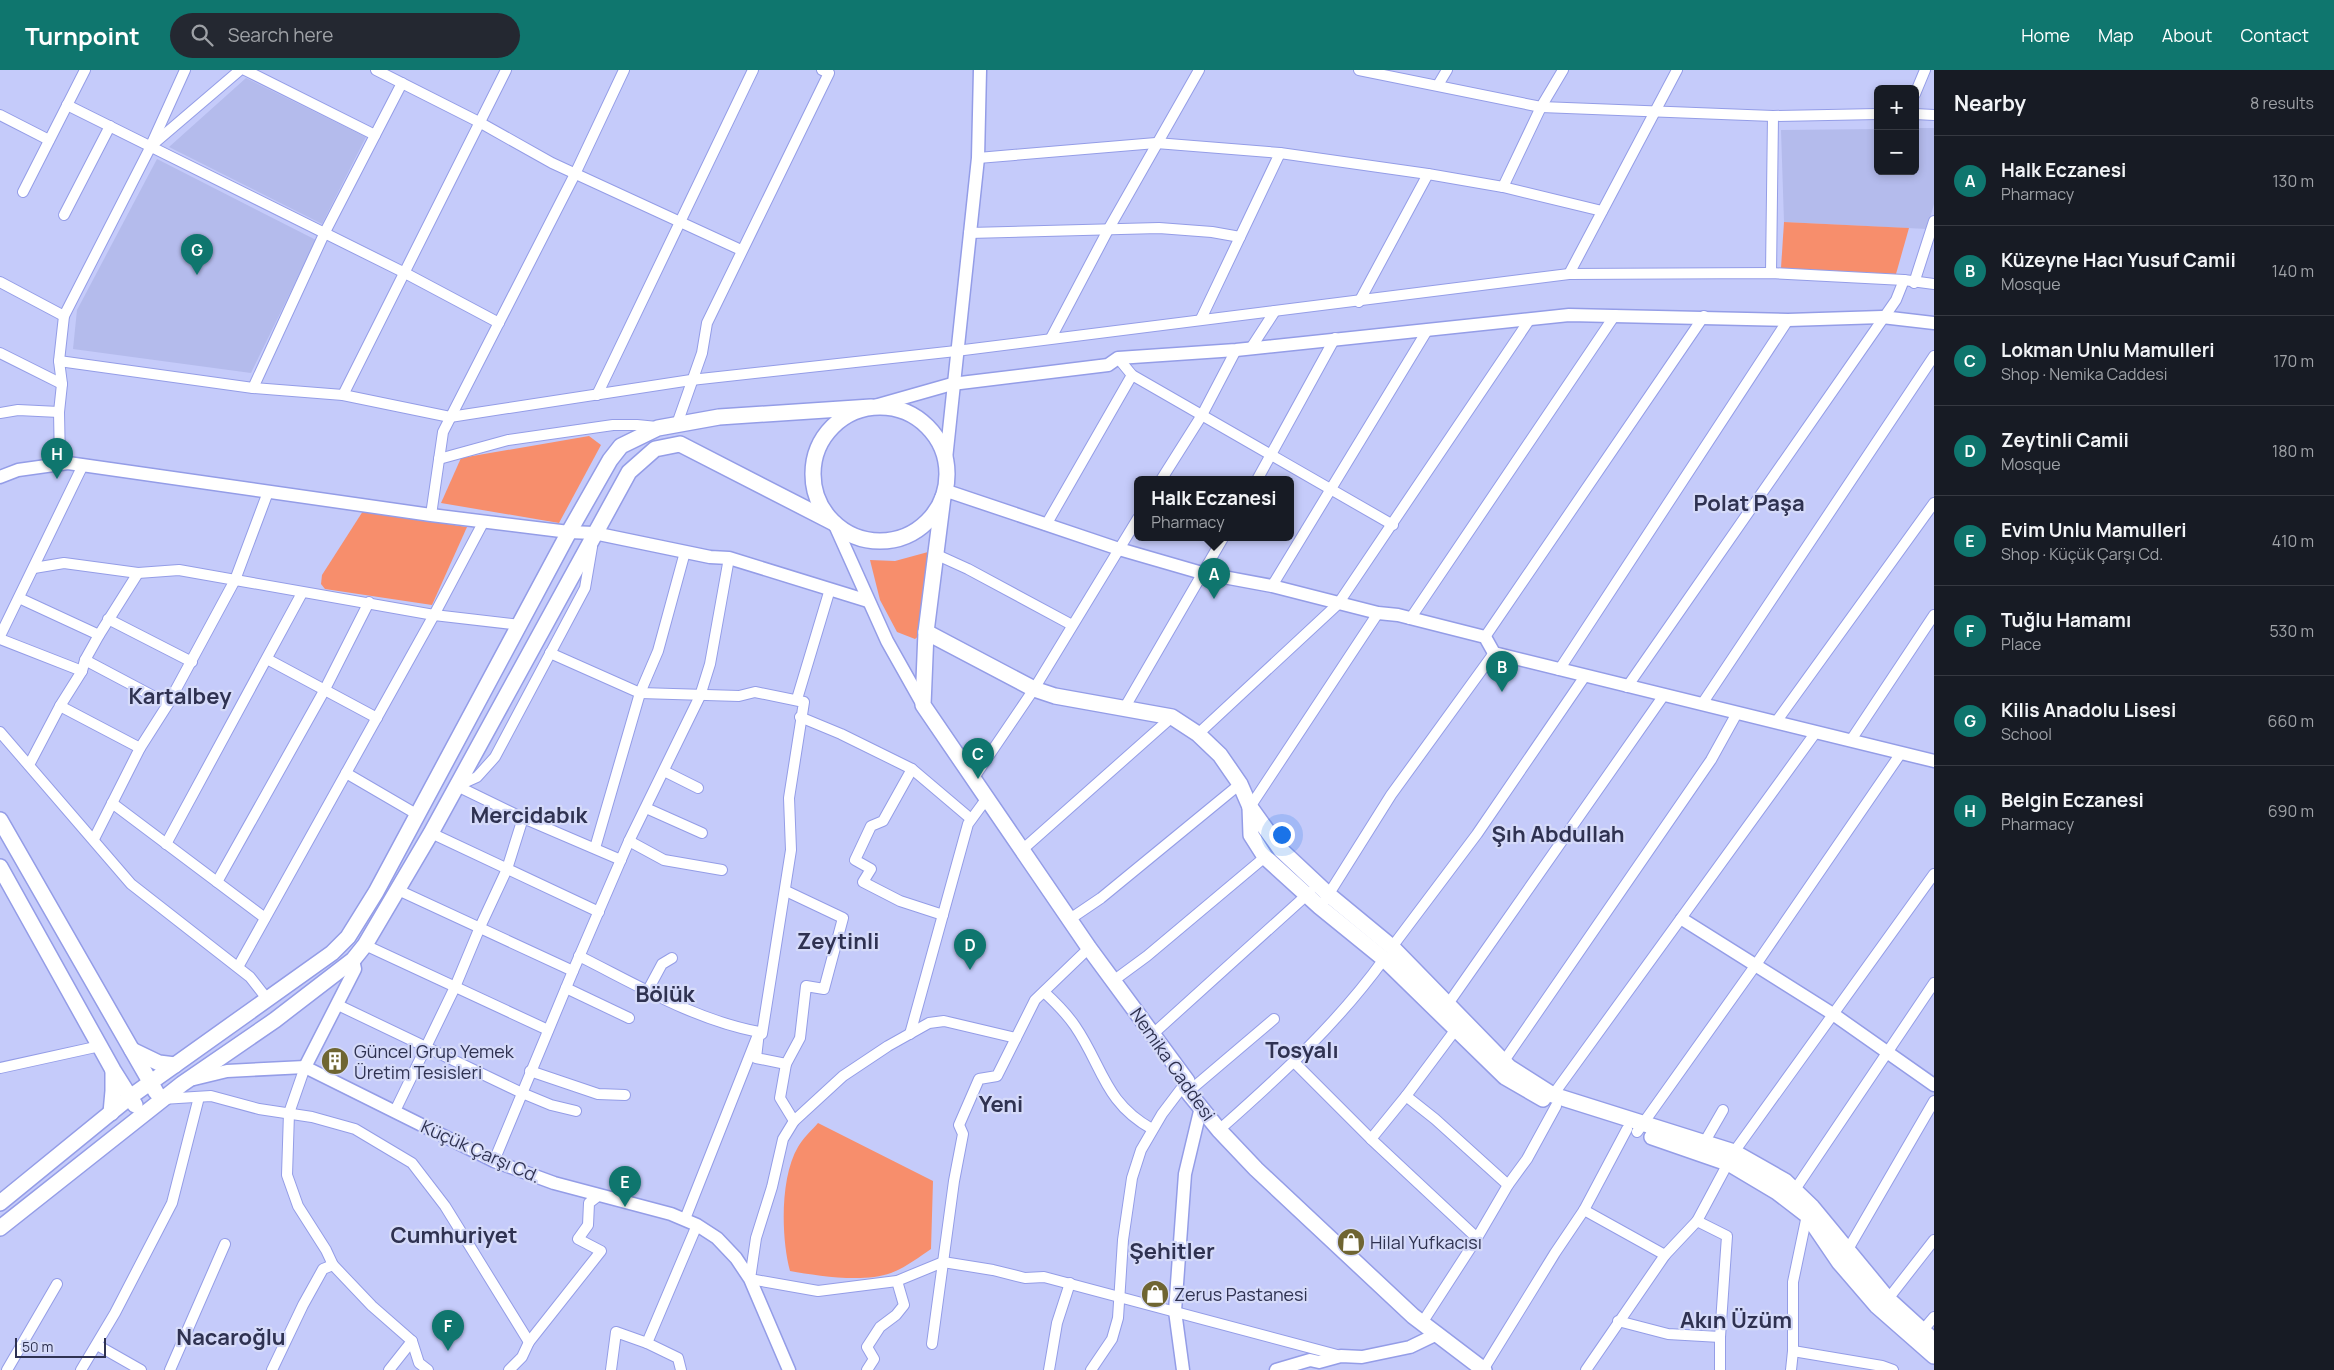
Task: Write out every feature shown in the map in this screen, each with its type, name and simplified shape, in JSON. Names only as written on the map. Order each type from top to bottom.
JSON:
[{"type":"main road","points":[[834,523],[821,506],[814,486],[813,464],[820,444],[833,426],[850,413],[871,407]]},
{"type":"main road","points":[[0,1203],[130,1097],[268,1000],[332,953],[348,937],[376,892],[569,532],[610,460],[621,446],[679,419],[871,407],[893,408],[911,414],[927,426],[939,441],[946,459],[947,478],[943,494],[926,632],[923,705]]},
{"type":"main road","points":[[0,1228],[161,1099],[275,1020],[353,960],[365,945],[431,833],[629,472],[655,449],[680,444],[834,523],[852,535],[874,541],[895,539],[915,531],[932,516],[943,494]]},
{"type":"main road","points":[[926,632],[1034,689],[1055,696],[1125,707],[1147,714],[1172,717],[1198,734],[1220,755],[1240,784],[1250,807],[1281,850],[1388,953],[1448,1004],[1509,1066],[1555,1100]]},
{"type":"main road","name":"Nemika Caddesi","points":[[923,705],[1089,948],[1154,1033],[1201,1106],[1219,1130],[1256,1169],[1422,1323],[1483,1370]]},
{"type":"main road","points":[[1250,807],[1251,835],[1265,857],[1320,908],[1388,953],[1456,1029],[1505,1077],[1555,1100],[1732,1158]]},
{"type":"main road","points":[[0,820],[150,1084],[161,1099]]},
{"type":"main road","points":[[0,867],[113,1070],[142,1114]]},
{"type":"main road","points":[[132,1050],[158,1063],[175,1065]]},
{"type":"main road","points":[[111,1113],[114,1092],[113,1070]]},
{"type":"main road","points":[[1636,1128],[1704,1143],[1732,1158],[1777,1192],[1791,1195],[1812,1207],[1888,1299],[1934,1341]]},
{"type":"main road","points":[[1791,1195],[1807,1214],[1839,1262],[1877,1306],[1934,1356]]},
{"type":"street","points":[[23,192],[84,70]]},
{"type":"street","points":[[60,464],[59,412],[62,384],[59,361],[64,316],[151,146],[185,70]]},
{"type":"street","points":[[151,146],[240,70]]},
{"type":"street","points":[[246,70],[375,135]]},
{"type":"street","points":[[376,70],[479,122],[575,174],[741,250]]},
{"type":"street","points":[[343,395],[506,70]]},
{"type":"street","points":[[431,515],[443,432],[575,174],[624,70]]},
{"type":"street","points":[[597,394],[753,70]]},
{"type":"street","points":[[679,419],[702,353],[707,323],[829,73],[822,70]]},
{"type":"street","points":[[946,459],[952,384],[978,158],[980,70]]},
{"type":"street","points":[[1051,338],[1156,143],[1199,70]]},
{"type":"street","points":[[1359,70],[1541,107],[1773,116],[1874,114]]},
{"type":"street","points":[[1438,85],[1448,70]]},
{"type":"street","points":[[1503,186],[1541,107],[1563,70]]},
{"type":"street","points":[[1569,274],[1677,70]]},
{"type":"street","points":[[1919,85],[1925,70]]},
{"type":"street","points":[[252,388],[325,232],[402,83]]},
{"type":"street","points":[[67,105],[325,232],[499,323]]},
{"type":"street","points":[[1919,114],[1934,116]]},
{"type":"street","points":[[1771,273],[1773,116]]},
{"type":"street","points":[[1,119],[50,140]]},
{"type":"street","points":[[64,215],[110,126]]},
{"type":"street","points":[[978,158],[1156,143],[1280,154],[1428,174],[1503,186],[1602,211]]},
{"type":"street","points":[[1201,319],[1280,154]]},
{"type":"street","points":[[1359,302],[1428,174]]},
{"type":"street","points":[[1914,282],[1934,221]]},
{"type":"street","points":[[969,233],[1184,229],[1240,237]]},
{"type":"street","points":[[59,361],[252,388],[343,395],[450,418],[597,394],[690,385],[1569,274],[1771,273],[1904,280],[1934,284]]},
{"type":"street","points":[[1626,687],[1882,317],[1896,300],[1904,280]]},
{"type":"street","points":[[0,282],[64,316]]},
{"type":"street","points":[[1251,348],[1275,311]]},
{"type":"street","points":[[871,407],[952,384],[1108,365],[1118,358],[1236,350],[1569,314],[1704,316],[1788,320],[1882,317],[1934,323]]},
{"type":"street","points":[[1410,619],[1615,315]]},
{"type":"street","points":[[1485,638],[1704,316]]},
{"type":"street","points":[[1198,734],[1338,604],[1394,525],[1530,318]]},
{"type":"street","points":[[1559,670],[1788,320]]},
{"type":"street","points":[[1272,586],[1428,329]]},
{"type":"street","points":[[1259,476],[1335,338]]},
{"type":"street","points":[[1163,476],[1202,414],[1236,350]]},
{"type":"street","points":[[0,353],[62,384]]},
{"type":"street","points":[[1702,704],[1934,356]]},
{"type":"street","points":[[1118,358],[1132,375],[1394,525]]},
{"type":"street","points":[[1046,525],[1132,375]]},
{"type":"street","points":[[0,413],[18,410],[59,412]]},
{"type":"street","points":[[439,459],[508,440],[613,426],[636,425],[658,428]]},
{"type":"street","points":[[0,477],[18,470],[68,463],[431,515],[569,532],[594,533],[710,557],[729,558],[868,601]]},
{"type":"street","points":[[82,671],[0,637],[83,466]]},
{"type":"street","points":[[94,839],[140,748],[192,662],[235,580],[268,492]]},
{"type":"street","points":[[943,494],[1202,573],[1272,586],[1378,613],[1398,614],[1410,619],[1485,638],[1494,653],[1626,687],[1934,761]]},
{"type":"street","points":[[1776,722],[1934,503]]},
{"type":"street","points":[[238,967],[434,615],[484,521]]},
{"type":"street","points":[[834,523],[886,641],[923,705]]},
{"type":"street","points":[[973,779],[1034,689],[1134,525]]},
{"type":"street","points":[[457,786],[477,777],[495,757],[585,588],[594,533]]},
{"type":"street","points":[[1125,707],[1221,541]]},
{"type":"street","points":[[595,848],[640,693],[658,651],[685,552]]},
{"type":"street","points":[[935,554],[968,569],[1072,625]]},
{"type":"street","points":[[494,1161],[572,970],[629,841],[700,696],[710,664],[729,558]]},
{"type":"street","points":[[34,568],[64,563],[138,572],[179,570],[302,593],[369,602],[434,615],[520,625]]},
{"type":"street","points":[[29,765],[60,706],[82,671],[85,660],[108,619],[138,572]]},
{"type":"street","points":[[797,699],[830,589]]},
{"type":"street","points":[[166,844],[302,593]]},
{"type":"street","points":[[19,598],[99,635]]},
{"type":"street","points":[[217,882],[324,691],[369,602]]},
{"type":"street","points":[[1250,807],[1378,613]]},
{"type":"street","points":[[1850,740],[1934,615]]},
{"type":"street","points":[[108,619],[192,662]]},
{"type":"street","points":[[550,653],[640,693],[739,696],[755,692],[797,699],[804,702],[800,717],[789,798],[791,850],[786,891],[776,935],[762,1034],[709,1018],[579,956]]},
{"type":"street","points":[[1320,908],[1323,890],[1494,653]]},
{"type":"street","points":[[267,659],[377,718]]},
{"type":"street","points":[[85,660],[168,704]]},
{"type":"street","points":[[1219,1130],[1295,1063],[1359,993],[1477,834],[1585,676]]},
{"type":"street","points":[[1448,1004],[1664,696]]},
{"type":"street","points":[[60,706],[140,748]]},
{"type":"street","points":[[1504,1061],[1711,760],[1738,713]]},
{"type":"street","points":[[800,717],[841,734],[912,769],[971,819]]},
{"type":"street","points":[[1022,850],[1172,717]]},
{"type":"street","points":[[0,732],[131,884],[250,977],[268,1000]]},
{"type":"street","points":[[1422,1323],[1477,1238],[1508,1185],[1527,1159],[1555,1100],[1816,732]]},
{"type":"street","points":[[1483,1370],[1554,1253],[1636,1128],[1755,966],[1902,753]]},
{"type":"street","points":[[912,769],[883,821],[871,826],[855,860],[871,869],[863,882],[900,901],[943,915]]},
{"type":"street","points":[[664,771],[698,788]]},
{"type":"street","points":[[346,773],[418,815]]},
{"type":"street","points":[[1070,919],[1101,898],[1240,784]]},
{"type":"street","points":[[457,786],[523,818],[621,860]]},
{"type":"street","points":[[910,1034],[968,824],[987,798]]},
{"type":"street","points":[[112,803],[265,918]]},
{"type":"street","points":[[646,808],[702,832]]},
{"type":"street","points":[[396,1111],[455,987],[507,869],[523,818]]},
{"type":"street","points":[[431,833],[599,912]]},
{"type":"street","points":[[629,841],[670,862],[722,870]]},
{"type":"street","points":[[1112,980],[1147,956],[1265,857]]},
{"type":"street","points":[[1586,1370],[1664,1255],[1697,1221],[1732,1158],[1934,874]]},
{"type":"street","points":[[398,890],[572,970]]},
{"type":"street","points":[[1154,1033],[1306,895],[1323,890]]},
{"type":"street","points":[[786,891],[843,918],[824,989],[806,986],[800,1038],[786,1064],[780,1098],[794,1121]]},
{"type":"street","points":[[1682,919],[1833,1014],[1934,1084]]},
{"type":"street","points":[[365,945],[548,1030]]},
{"type":"street","points":[[932,1344],[954,1181],[963,1134],[960,1125],[980,1079],[997,1076],[1035,1000],[1089,948]]},
{"type":"street","points":[[648,990],[662,964],[672,958]]},
{"type":"street","points":[[353,960],[355,969],[306,1067],[289,1113],[287,1175],[298,1206],[326,1250],[333,1265],[372,1306],[412,1341],[419,1363],[428,1370]]},
{"type":"street","points":[[1791,1195],[1934,984]]},
{"type":"street","points":[[566,988],[629,1018]]},
{"type":"street","points":[[1044,992],[1075,1026],[1114,1097],[1132,1116],[1152,1129]]},
{"type":"street","points":[[338,1005],[522,1093],[551,1105],[576,1112]]},
{"type":"street","points":[[1091,1370],[1112,1339],[1118,1318],[1124,1240],[1132,1178],[1141,1150],[1152,1129],[1188,1086],[1274,1019]]},
{"type":"street","points":[[1016,1038],[944,1021],[929,1023],[843,1076],[794,1121],[783,1139],[772,1188],[756,1238],[750,1279],[818,1292],[897,1281],[943,1262],[993,1270],[1025,1278],[1044,1277],[1070,1283],[1340,1356],[1362,1357],[1400,1349],[1437,1334]]},
{"type":"street","points":[[1370,1139],[1406,1096],[1456,1029]]},
{"type":"street","points":[[759,1032],[756,1058],[786,1064]]},
{"type":"street","points":[[647,1343],[759,1032]]},
{"type":"street","points":[[0,1068],[100,1046]]},
{"type":"street","points":[[1295,1063],[1370,1139],[1477,1238]]},
{"type":"street","points":[[182,1084],[227,1071],[306,1067]]},
{"type":"street","name":"Küçük Çarşı Cd.","points":[[306,1067],[494,1161],[554,1183],[691,1222],[717,1238],[736,1258],[750,1279],[789,1370]]},
{"type":"street","points":[[530,1070],[598,1094],[626,1095]]},
{"type":"street","points":[[161,1099],[211,1096],[355,1129],[412,1163],[445,1206],[529,1342]]},
{"type":"street","points":[[1406,1096],[1435,1118],[1508,1185]]},
{"type":"street","points":[[81,1370],[97,1345],[172,1203],[200,1097]]},
{"type":"street","points":[[1847,1251],[1934,1101]]},
{"type":"street","points":[[1184,1370],[1174,1312],[1185,1174],[1201,1106]]},
{"type":"street","points":[[1704,1143],[1723,1110]]},
{"type":"street","points":[[509,1370],[522,1357],[529,1342],[601,1251],[578,1239],[588,1225],[589,1203],[598,1196]]},
{"type":"street","points":[[1584,1210],[1664,1255]]},
{"type":"street","points":[[1791,1370],[1793,1351],[1793,1282],[1807,1214]]},
{"type":"street","points":[[1697,1221],[1727,1236],[1720,1337],[1720,1370]]},
{"type":"street","points":[[1888,1299],[1934,1240]]},
{"type":"street","points":[[170,1370],[225,1244]]},
{"type":"street","points":[[272,1370],[303,1305],[324,1269],[333,1265]]},
{"type":"street","points":[[867,1370],[874,1359],[867,1347],[880,1328],[896,1316],[904,1305],[897,1281]]},
{"type":"street","points":[[1049,1370],[1057,1323],[1070,1283]]},
{"type":"street","points":[[7,1370],[57,1284]]},
{"type":"street","points":[[1923,1330],[1934,1316]]},
{"type":"street","points":[[1618,1321],[1668,1334],[1720,1337]]},
{"type":"street","points":[[611,1370],[616,1332],[647,1343],[678,1358],[682,1370]]},
{"type":"street","points":[[389,1370],[412,1341]]},
{"type":"street","points":[[97,1345],[141,1370]]},
{"type":"street","points":[[1793,1351],[1882,1366],[1893,1370]]},
{"type":"street","points":[[1276,1370],[1310,1360],[1321,1366],[1340,1356]]},
{"type":"shaded area","points":[[246,78],[366,137],[322,224],[169,147]]},
{"type":"shaded area","points":[[1919,128],[1934,128],[1934,204],[1927,229],[1784,222],[1781,130],[1874,129],[1874,175],[1919,175]]},
{"type":"shaded area","points":[[157,159],[316,240],[251,373],[73,349],[77,310]]},
{"type":"shaded area","points":[[1784,222],[1909,228],[1896,274],[1781,268]]},
{"type":"shaded area","points":[[589,436],[601,445],[559,523],[441,503],[461,458]]},
{"type":"shaded area","points":[[363,511],[467,527],[432,605],[325,589],[321,584],[322,575]]},
{"type":"shaded area","points":[[928,552],[920,635],[915,639],[897,632],[880,600],[870,560],[895,561]]},
{"type":"shaded area","points":[[818,1123],[933,1181],[931,1249],[891,1273],[868,1278],[841,1278],[790,1271],[784,1225],[785,1191],[788,1174],[798,1147]]},
{"type":"place","name":"Kilis Anadolu Lisesi","points":[[197,275]]},
{"type":"place","name":"Belgin Eczanesi","points":[[57,479]]},
{"type":"place","name":"Halk Eczanesi","points":[[1214,599]]},
{"type":"place","name":"Küzeyne Hacı Yusuf Camii","points":[[1502,692]]},
{"type":"place","name":"Lokman Unlu Mamulleri","points":[[978,779]]},
{"type":"place","name":"Zeytinli Camii","points":[[970,970]]},
{"type":"place","name":"Güncel Grup Yemek Üretim Tesisleri","points":[[335,1061]]},
{"type":"place","name":"Evim Unlu Mamulleri","points":[[625,1207]]},
{"type":"place","name":"Hilal Yufkacısı","points":[[1351,1242]]},
{"type":"place","name":"Zerus Pastanesi","points":[[1155,1294]]},
{"type":"place","name":"Tuğlu Hamamı","points":[[448,1351]]},
{"type":"district","name":"Polat Paşa","points":[[1749,503]]},
{"type":"district","name":"Kartalbey","points":[[180,696]]},
{"type":"district","name":"Mercidabık","points":[[529,815]]},
{"type":"district","name":"Şıh Abdullah","points":[[1558,834]]},
{"type":"district","name":"Zeytinli","points":[[838,941]]},
{"type":"district","name":"Bölük","points":[[665,994]]},
{"type":"district","name":"Tosyalı","points":[[1302,1050]]},
{"type":"district","name":"Yeni","points":[[1001,1104]]},
{"type":"district","name":"Cumhuriyet","points":[[454,1235]]},
{"type":"district","name":"Şehitler","points":[[1172,1251]]},
{"type":"district","name":"Akın Üzüm","points":[[1736,1320]]},
{"type":"district","name":"Nacaroğlu","points":[[231,1337]]}]
